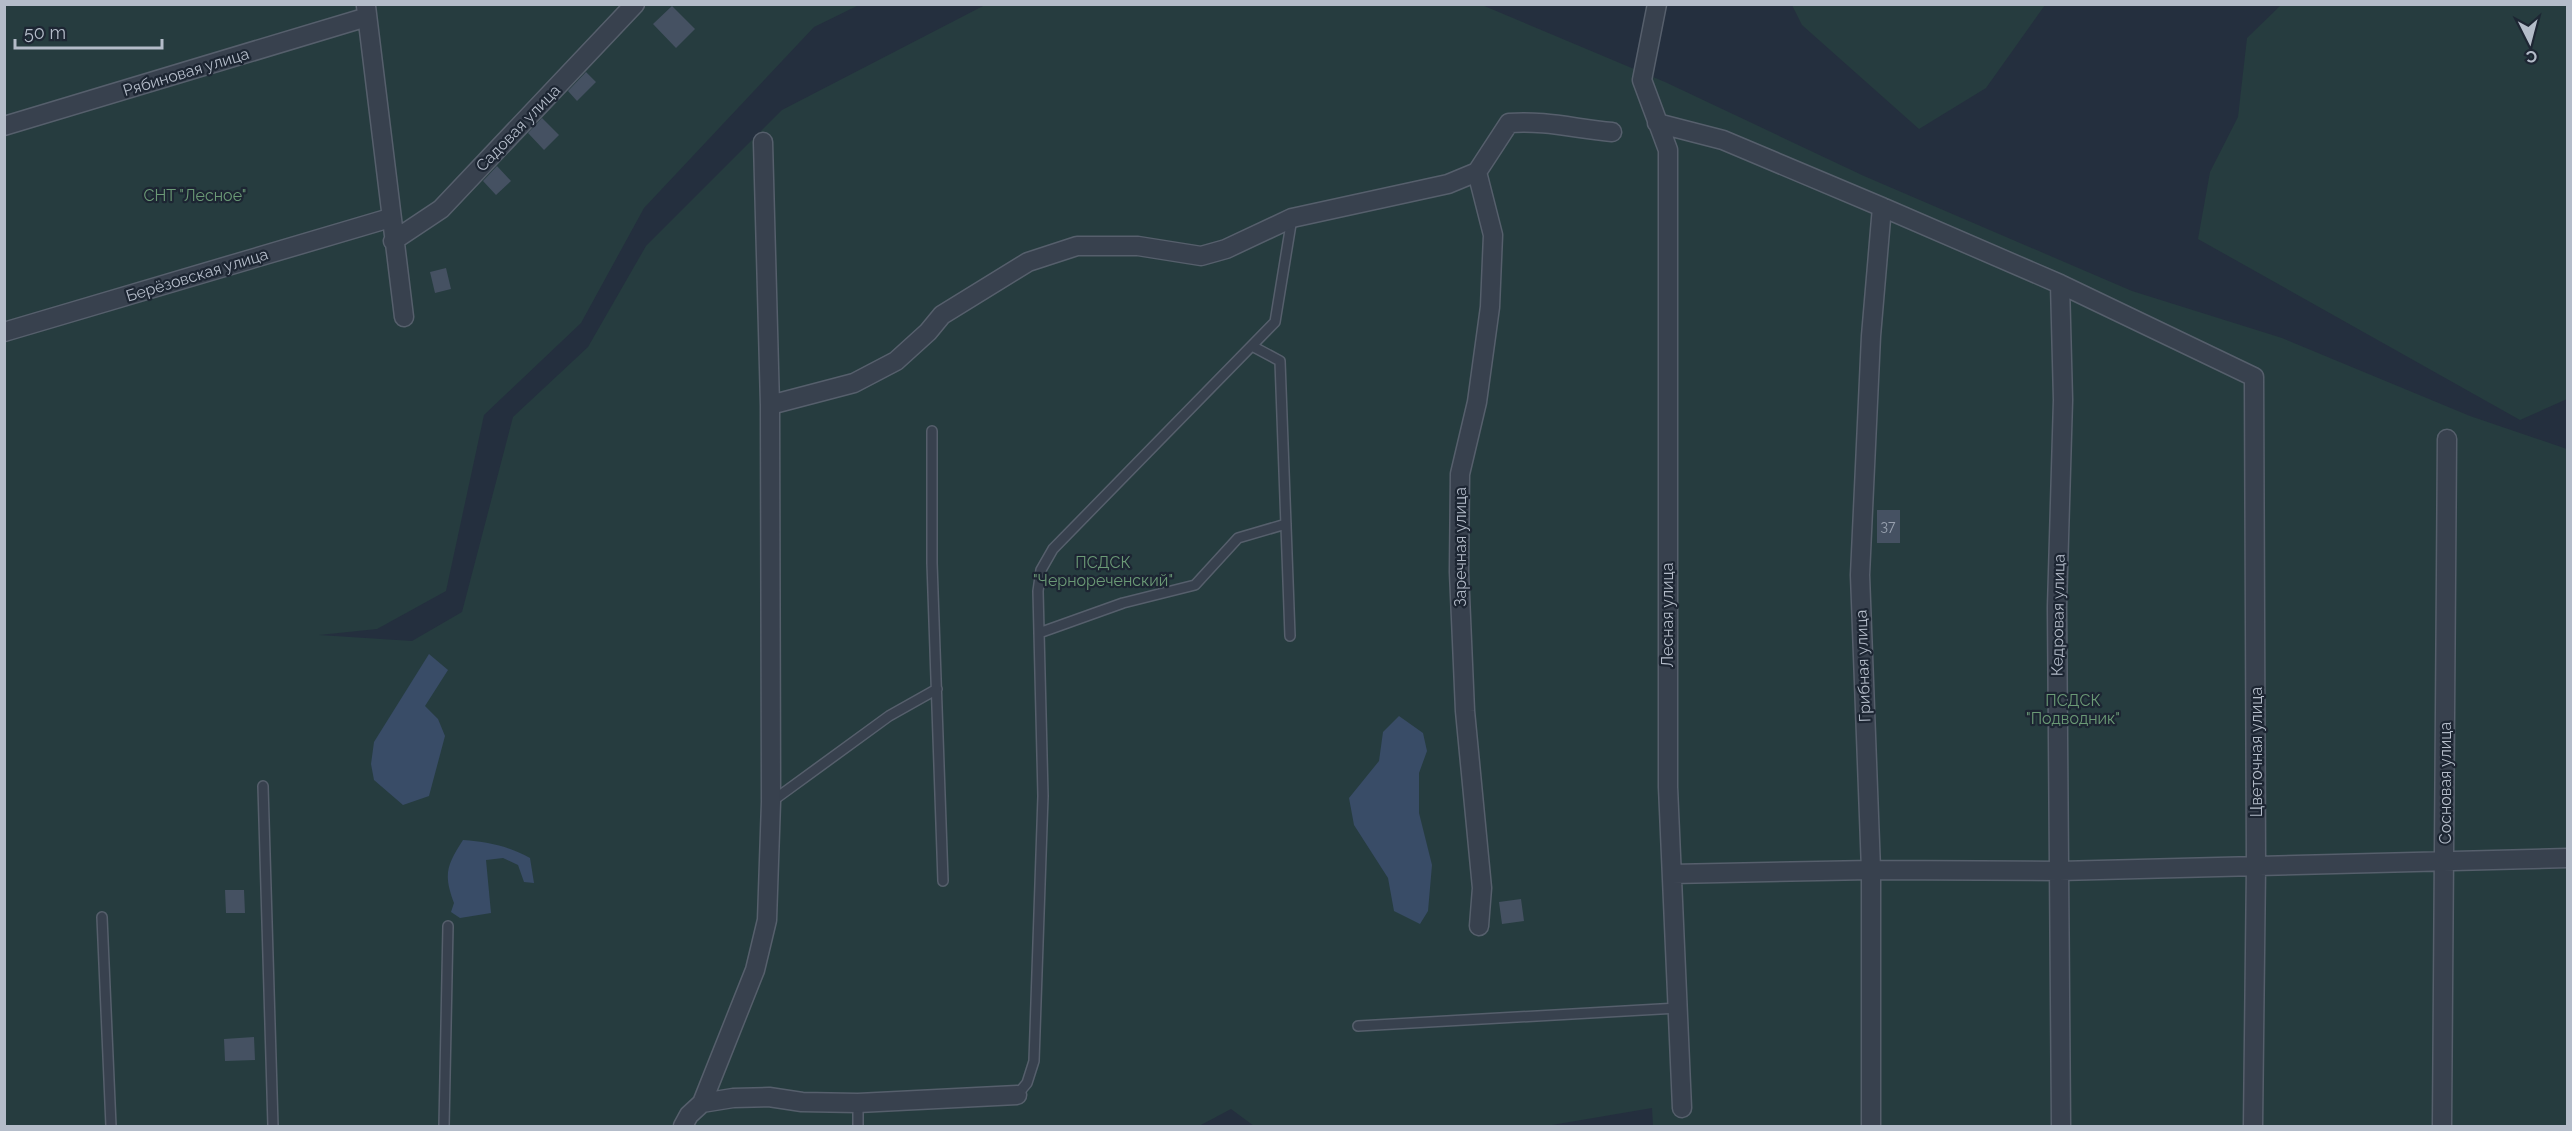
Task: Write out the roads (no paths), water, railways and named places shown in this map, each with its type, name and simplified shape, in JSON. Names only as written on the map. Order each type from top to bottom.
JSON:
[{"type":"street","name":"Садовая улица","points":[[393,241],[441,209],[635,4]]},
{"type":"street","name":"Лесная улица","points":[[1657,4],[1642,81],[1668,150],[1668,787],[1682,1108]]},
{"type":"street","points":[[366,11],[404,317]]},
{"type":"street","name":"Рябиновая улица","points":[[4,126],[366,11]]},
{"type":"street","points":[[770,405],[854,383],[896,361],[928,332],[942,315],[1028,262],[1077,246],[1138,246],[1201,256],[1226,249],[1292,218],[1448,184],[1478,172],[1509,123],[1536,121],[1612,132]]},
{"type":"street","points":[[1657,123],[1723,140],[2060,284]]},
{"type":"street","points":[[683,1126],[688,1115],[702,1103],[755,970],[767,920],[771,802],[770,405],[763,142]]},
{"type":"street","name":"Заречная улица","points":[[1478,172],[1493,235],[1490,307],[1477,402],[1461,474],[1459,523],[1462,675],[1482,888],[1479,926]]},
{"type":"street","name":"Грибная улица","points":[[1871,1126],[1871,870],[1860,575],[1871,336],[1882,207]]},
{"type":"street","name":"Берёзовская улица","points":[[4,332],[390,218]]},
{"type":"street","name":"Цветочная улица","points":[[2060,284],[2254,377],[2256,866],[2253,1126]]},
{"type":"street","name":"Кедровая улица","points":[[2060,284],[2063,400],[2057,607],[2061,1126]]},
{"type":"street","name":"Сосновая улица","points":[[2442,1126],[2447,439]]},
{"type":"street","points":[[1672,874],[1871,870],[2059,871],[2568,858]]},
{"type":"street","points":[[702,1103],[769,1097],[802,1102],[858,1103],[1017,1095]]},
{"type":"lane","points":[[1017,1095],[1028,1083],[1034,1060],[1043,796],[1038,591],[1041,570],[1053,549],[1275,322],[1292,218]]},
{"type":"lane","points":[[1252,346],[1280,361],[1290,636]]},
{"type":"lane","points":[[932,431],[932,563],[943,881]]},
{"type":"lane","points":[[1039,633],[1124,603],[1195,585],[1238,538],[1286,524]]},
{"type":"lane","points":[[771,802],[890,716],[937,688]]},
{"type":"lane","points":[[264,786],[273,1126]]},
{"type":"lane","points":[[102,917],[111,1126]]},
{"type":"lane","points":[[444,1126],[448,926]]},
{"type":"lane","points":[[1358,1026],[1678,1008]]},
{"type":"lane","points":[[858,1103],[858,1126]]},
{"type":"water","points":[[429,654],[448,670],[425,706],[438,719],[445,736],[429,796],[403,805],[374,780],[371,764],[374,742]]},
{"type":"water","points":[[1399,716],[1423,733],[1427,751],[1419,773],[1419,813],[1432,865],[1428,911],[1420,924],[1394,911],[1388,878],[1354,825],[1349,798],[1379,761],[1383,732]]},
{"type":"water","points":[[463,840],[498,845],[530,858],[534,883],[524,882],[518,865],[503,858],[486,860],[491,913],[460,918],[451,912],[454,903],[448,870]]},
{"type":"park label","name":"СНТ \"Лесное\"","points":[[195,195]]},
{"type":"park label","name":"ПСДСК \"Чернореченский\"","points":[[1103,571]]},
{"type":"park label","name":"ПСДСК \"Подводник\"","points":[[2073,709]]}]
